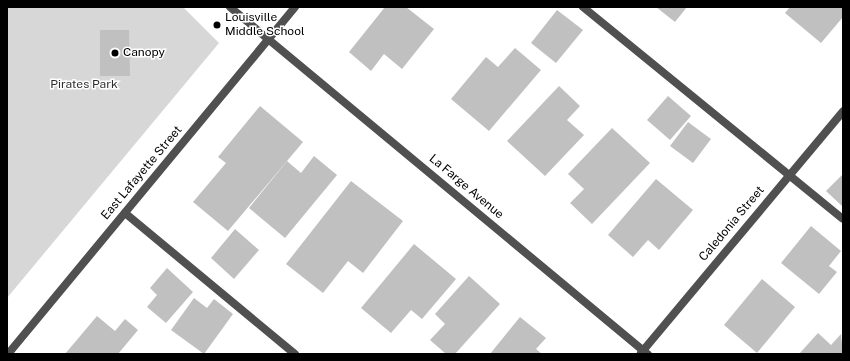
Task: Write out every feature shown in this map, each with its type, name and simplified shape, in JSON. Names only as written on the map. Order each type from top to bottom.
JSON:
[{"type":"street","name":"La Farge Avenue","points":[[230,7],[644,353]]},
{"type":"street","name":"East Lafayette Street","points":[[8,354],[295,7]]},
{"type":"street","points":[[583,7],[843,218]]},
{"type":"street","name":"Caledonia Street","points":[[644,353],[789,174],[843,110]]},
{"type":"street","points":[[125,212],[295,354]]},
{"type":"green space","name":"Pirates Park","points":[[7,7],[183,7],[219,43],[7,298]]},
{"type":"building","points":[[385,7],[406,7],[434,29],[402,69],[384,54],[371,71],[349,52]]},
{"type":"building","points":[[656,7],[687,7],[675,22]]},
{"type":"building","points":[[790,7],[843,7],[843,17],[821,43],[785,13]]},
{"type":"building","points":[[557,10],[583,30],[556,63],[531,43]]},
{"type":"building","name":"Canopy","points":[[100,30],[129,30],[130,76],[100,76]]},
{"type":"building","points":[[515,48],[541,70],[489,131],[451,99],[486,57],[498,67]]},
{"type":"building","points":[[559,86],[580,106],[567,120],[584,135],[545,176],[507,141]]},
{"type":"building","points":[[668,96],[691,116],[670,140],[647,120]]},
{"type":"building","points":[[260,106],[303,142],[228,231],[193,202],[226,163],[218,157]]},
{"type":"building","points":[[688,122],[711,139],[693,163],[670,146]]},
{"type":"building","points":[[612,128],[650,163],[592,224],[570,203],[584,189],[568,174]]},
{"type":"building","points":[[314,156],[337,175],[285,238],[249,208],[287,161],[301,173]]},
{"type":"building","points":[[843,174],[843,207],[826,191]]},
{"type":"building","points":[[656,179],[693,210],[659,250],[648,240],[633,257],[608,235]]},
{"type":"building","points":[[351,181],[403,221],[363,273],[348,261],[323,293],[286,264]]},
{"type":"building","points":[[811,226],[841,251],[829,266],[837,272],[819,294],[781,263]]},
{"type":"building","points":[[235,229],[259,250],[234,279],[211,258]]},
{"type":"building","points":[[414,244],[456,279],[422,319],[411,310],[391,333],[361,308]]},
{"type":"building","points":[[167,268],[193,292],[166,323],[147,307],[157,295],[150,288]]},
{"type":"building","points":[[469,276],[500,304],[455,354],[446,354],[430,340],[445,324],[435,314]]},
{"type":"building","points":[[762,279],[795,307],[757,353],[724,325]]},
{"type":"building","points":[[194,298],[207,308],[214,299],[233,314],[204,354],[171,330]]},
{"type":"building","points":[[97,316],[115,331],[125,319],[138,330],[118,354],[65,354]]},
{"type":"building","points":[[520,317],[546,338],[536,349],[542,354],[490,354]]},
{"type":"building","points":[[818,333],[831,345],[841,334],[843,354],[799,354]]},
{"type":"place","name":"Louisville Middle School","points":[[217,25]]},
{"type":"place","name":"Canopy","points":[[115,53]]}]
